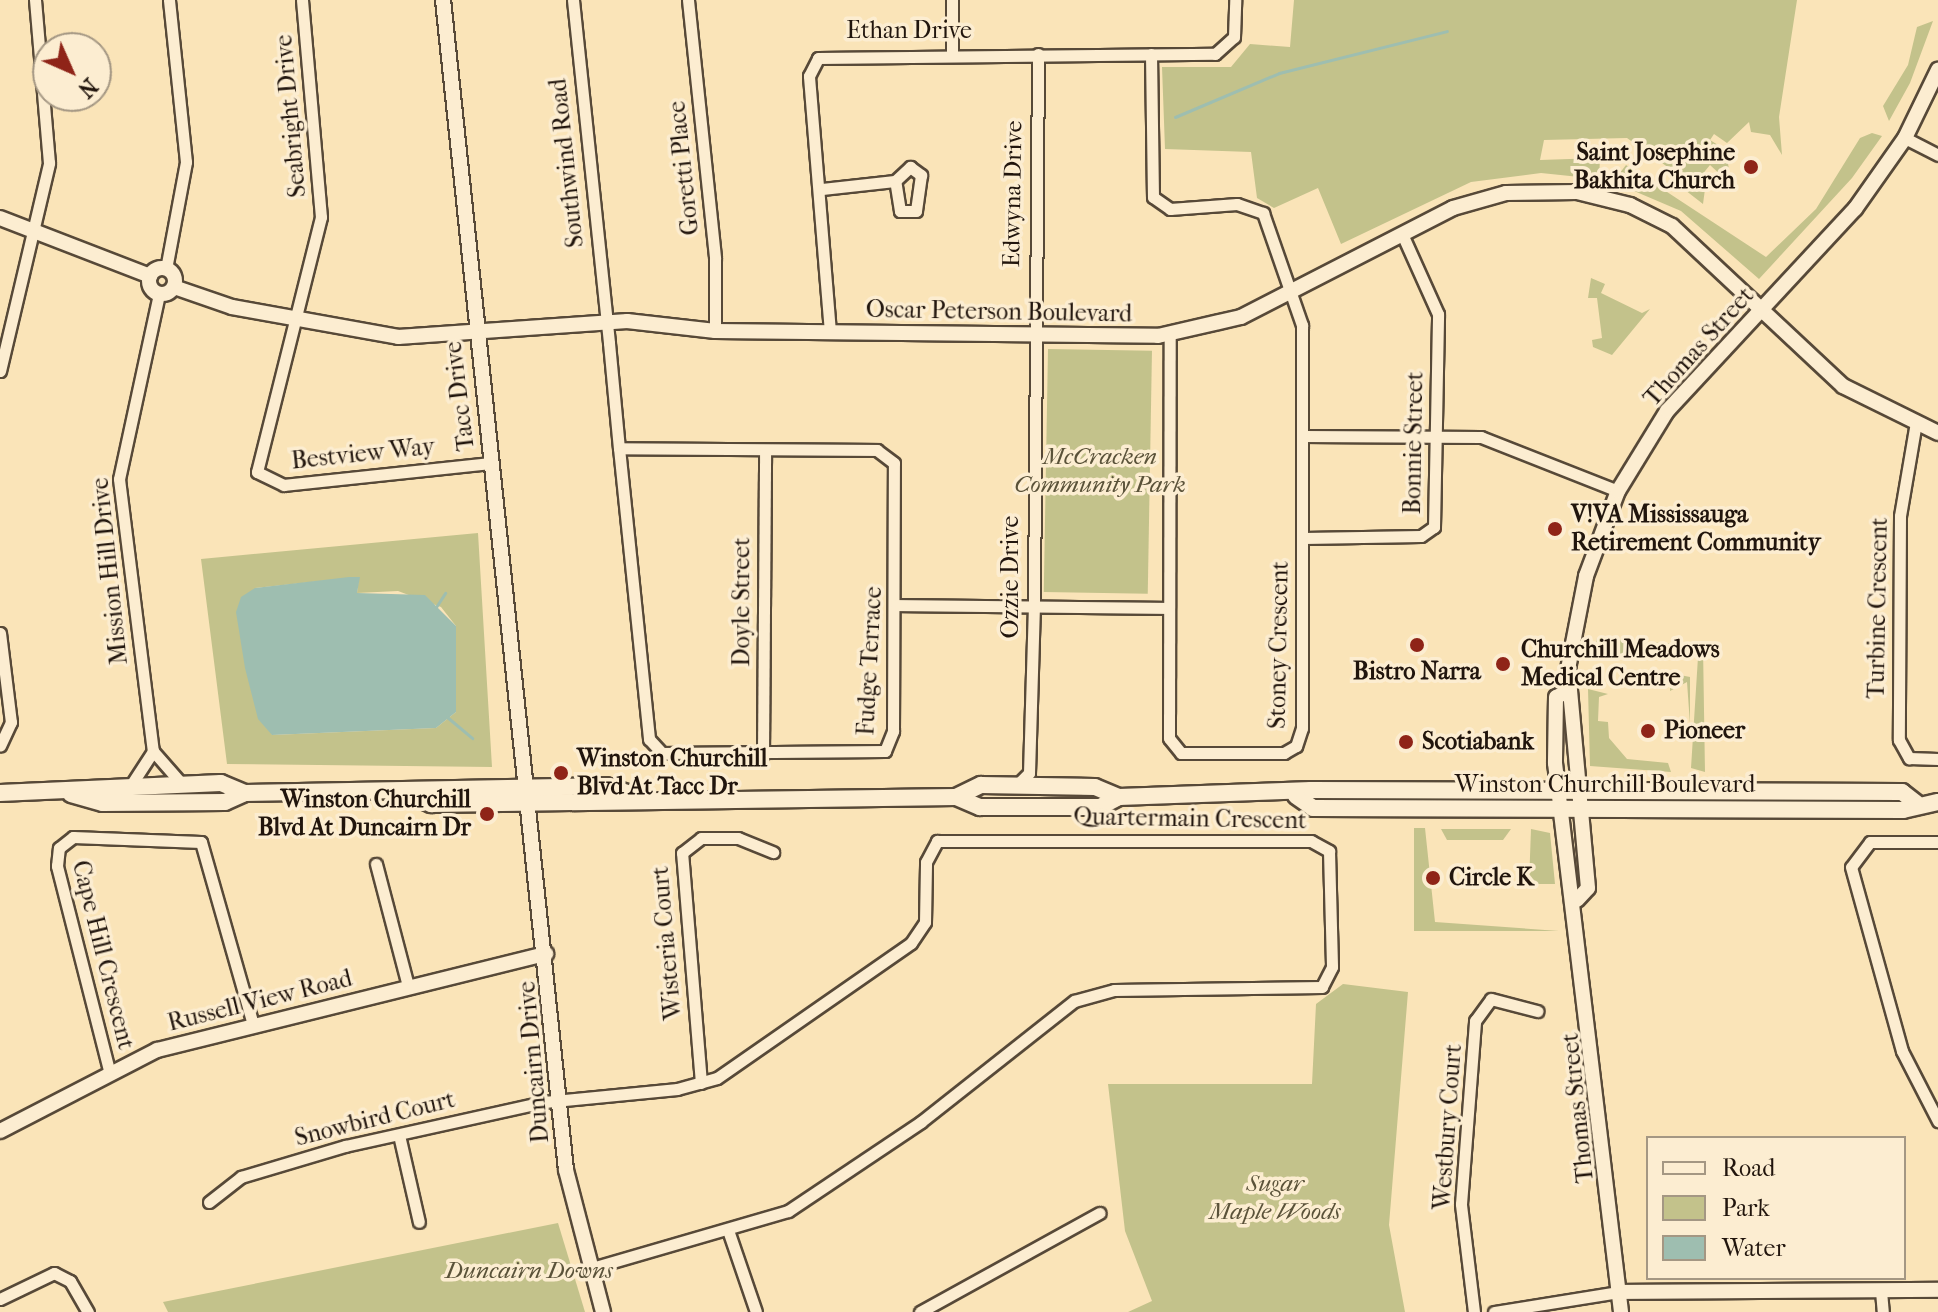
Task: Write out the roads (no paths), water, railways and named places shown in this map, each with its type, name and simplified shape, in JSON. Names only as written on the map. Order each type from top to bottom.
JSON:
[{"type":"main road","name":"Winston Churchill Boulevard","points":[[0,793],[70,793],[133,782],[221,783],[245,793],[404,792],[431,785],[606,786],[644,798]]},
{"type":"main road","name":"Winston Churchill Boulevard","points":[[956,797],[981,785],[1017,785],[1095,787],[1119,797],[1296,796],[1311,790],[1902,792],[1916,803]]},
{"type":"main road","name":"Winston Churchill Boulevard","points":[[404,792],[431,804],[531,804],[644,798],[956,797],[980,807],[1100,807],[1119,797]]},
{"type":"main road","name":"Winston Churchill Boulevard","points":[[70,793],[103,803],[225,802],[245,793]]},
{"type":"main road","name":"Winston Churchill Boulevard","points":[[1296,796],[1313,808],[1903,810],[1916,803],[1938,802]]},
{"type":"street","points":[[0,371],[35,231],[49,150],[35,0]]},
{"type":"street","points":[[0,218],[150,276],[159,294],[174,287],[166,269],[186,162],[169,0]]},
{"type":"street","name":"Seabright Drive","points":[[292,320],[322,205],[302,0]]},
{"type":"street","name":"Tacc Drive","points":[[443,0],[475,334],[531,804]]},
{"type":"street","name":"Southwind Road","points":[[573,0],[607,321]]},
{"type":"street","name":"Goretti Place","points":[[688,0],[715,259],[715,331]]},
{"type":"street","points":[[952,0],[952,53]]},
{"type":"street","name":"Ethan Drive","points":[[830,332],[822,189],[809,76],[818,58],[952,53],[1221,52],[1234,37],[1235,0]]},
{"type":"street","name":"Edwyna Drive","points":[[1034,334],[1038,54]]},
{"type":"street","name":"Stoney Crescent","points":[[1151,54],[1153,197],[1170,209],[1257,208],[1270,222],[1293,292],[1303,339],[1302,728],[1291,750],[1188,754],[1172,746],[1168,608],[1170,335]]},
{"type":"street","name":"Thomas Street","points":[[1577,900],[1588,888],[1577,790],[1574,699],[1568,691],[1573,624],[1618,491],[1667,411],[1855,209],[1905,138],[1938,70]]},
{"type":"street","points":[[1905,138],[1938,155]]},
{"type":"street","points":[[822,189],[895,181]]},
{"type":"street","name":"Oscar Peterson Boulevard","points":[[174,287],[292,320],[398,337],[475,334],[607,321],[715,331],[1170,335],[1241,317],[1402,234],[1506,193],[1598,196],[1672,226],[1843,386],[1915,428],[1938,433]]},
{"type":"street","name":"Bonnie Street","points":[[1304,538],[1429,532],[1437,516],[1438,314],[1402,234]]},
{"type":"street","points":[[150,276],[166,269]]},
{"type":"street","name":"Mission Hill Drive","points":[[153,751],[119,470],[159,294]]},
{"type":"street","name":"Bestview Way","points":[[292,320],[258,459],[263,481],[284,485],[490,463]]},
{"type":"street","name":"Fudge Terrace","points":[[607,321],[619,448],[649,739],[662,753],[885,751],[893,731],[896,605],[894,463],[877,450],[619,448]]},
{"type":"street","name":"Ozzie Drive","points":[[1029,773],[1034,608],[1034,334]]},
{"type":"street","name":"Turbine Crescent","points":[[1915,428],[1900,516],[1899,740],[1909,758],[1938,759]]},
{"type":"street","points":[[1303,436],[1438,436],[1510,442],[1618,491]]},
{"type":"street","name":"Doyle Street","points":[[763,754],[765,451]]},
{"type":"street","points":[[896,605],[1168,608]]},
{"type":"street","points":[[0,633],[11,722],[0,746]]},
{"type":"street","name":"Thomas Street","points":[[1568,691],[1556,697],[1558,790],[1568,890],[1577,900],[1621,1312]]},
{"type":"street","points":[[133,782],[153,751],[181,783]]},
{"type":"street","points":[[1017,785],[1029,773],[1046,786]]},
{"type":"street","name":"Duncairn Drive","points":[[531,804],[569,1192],[603,1312]]},
{"type":"street","name":"Cape Hill Crescent","points":[[110,1074],[57,866],[59,848],[73,837],[201,842],[253,1025]]},
{"type":"street","name":"Wisteria Court","points":[[701,1083],[682,853],[701,838],[738,838],[773,852]]},
{"type":"street","name":"Quartermain Crescent","points":[[560,1100],[701,1083],[731,1070],[911,943],[925,922],[926,862],[937,841],[1311,841],[1333,859],[1332,967],[1322,987],[1114,990],[1074,1001],[804,1202],[729,1233],[589,1269]]},
{"type":"street","points":[[1938,842],[1870,842],[1851,867],[1902,1051],[1938,1121]]},
{"type":"street","points":[[376,864],[408,986]]},
{"type":"street","name":"Russell View Road","points":[[0,1131],[157,1050],[546,954]]},
{"type":"street","name":"Westbury Court","points":[[1474,1312],[1461,1204],[1475,1021],[1491,999],[1537,1011]]},
{"type":"street","name":"Snowbird Court","points":[[209,1202],[241,1177],[399,1135],[560,1100]]},
{"type":"street","points":[[399,1135],[419,1222]]},
{"type":"street","points":[[920,1312],[1099,1213]]},
{"type":"street","points":[[729,1233],[756,1312]]},
{"type":"street","points":[[0,1299],[54,1273],[70,1281],[88,1312]]},
{"type":"street","points":[[1494,1312],[1619,1292],[1938,1290]]},
{"type":"street","points":[[1881,1291],[1883,1312]]},
{"type":"water","points":[[360,577],[357,593],[425,595],[456,626],[456,712],[436,728],[272,735],[258,719],[245,668],[236,612],[241,597],[255,588]]},
{"type":"waterway","points":[[1175,117],[1279,73],[1447,31]]},
{"type":"waterway","points":[[436,607],[445,593]]},
{"type":"waterway","points":[[447,717],[472,738]]},
{"type":"place","name":"Saint Josephine Bakhita Church","points":[[1751,167]]},
{"type":"place","name":"V!VA Mississauga Retirement Community","points":[[1555,529]]},
{"type":"place","name":"Bistro Narra","points":[[1417,645]]},
{"type":"place","name":"Churchill Meadows Medical Centre","points":[[1503,664]]},
{"type":"place","name":"Pioneer","points":[[1648,731]]},
{"type":"place","name":"Scotiabank","points":[[1406,742]]},
{"type":"place","name":"Winston Churchill Blvd At Tacc Dr","points":[[561,773]]},
{"type":"place","name":"Winston Churchill Blvd At Duncairn Dr","points":[[487,814]]},
{"type":"place","name":"Circle K","points":[[1433,878]]},
{"type":"park label","name":"McCracken Community Park","points":[[1100,471]]},
{"type":"park label","name":"Sugar Maple Woods","points":[[1275,1198]]},
{"type":"park label","name":"Duncairn Downs","points":[[529,1271]]}]
